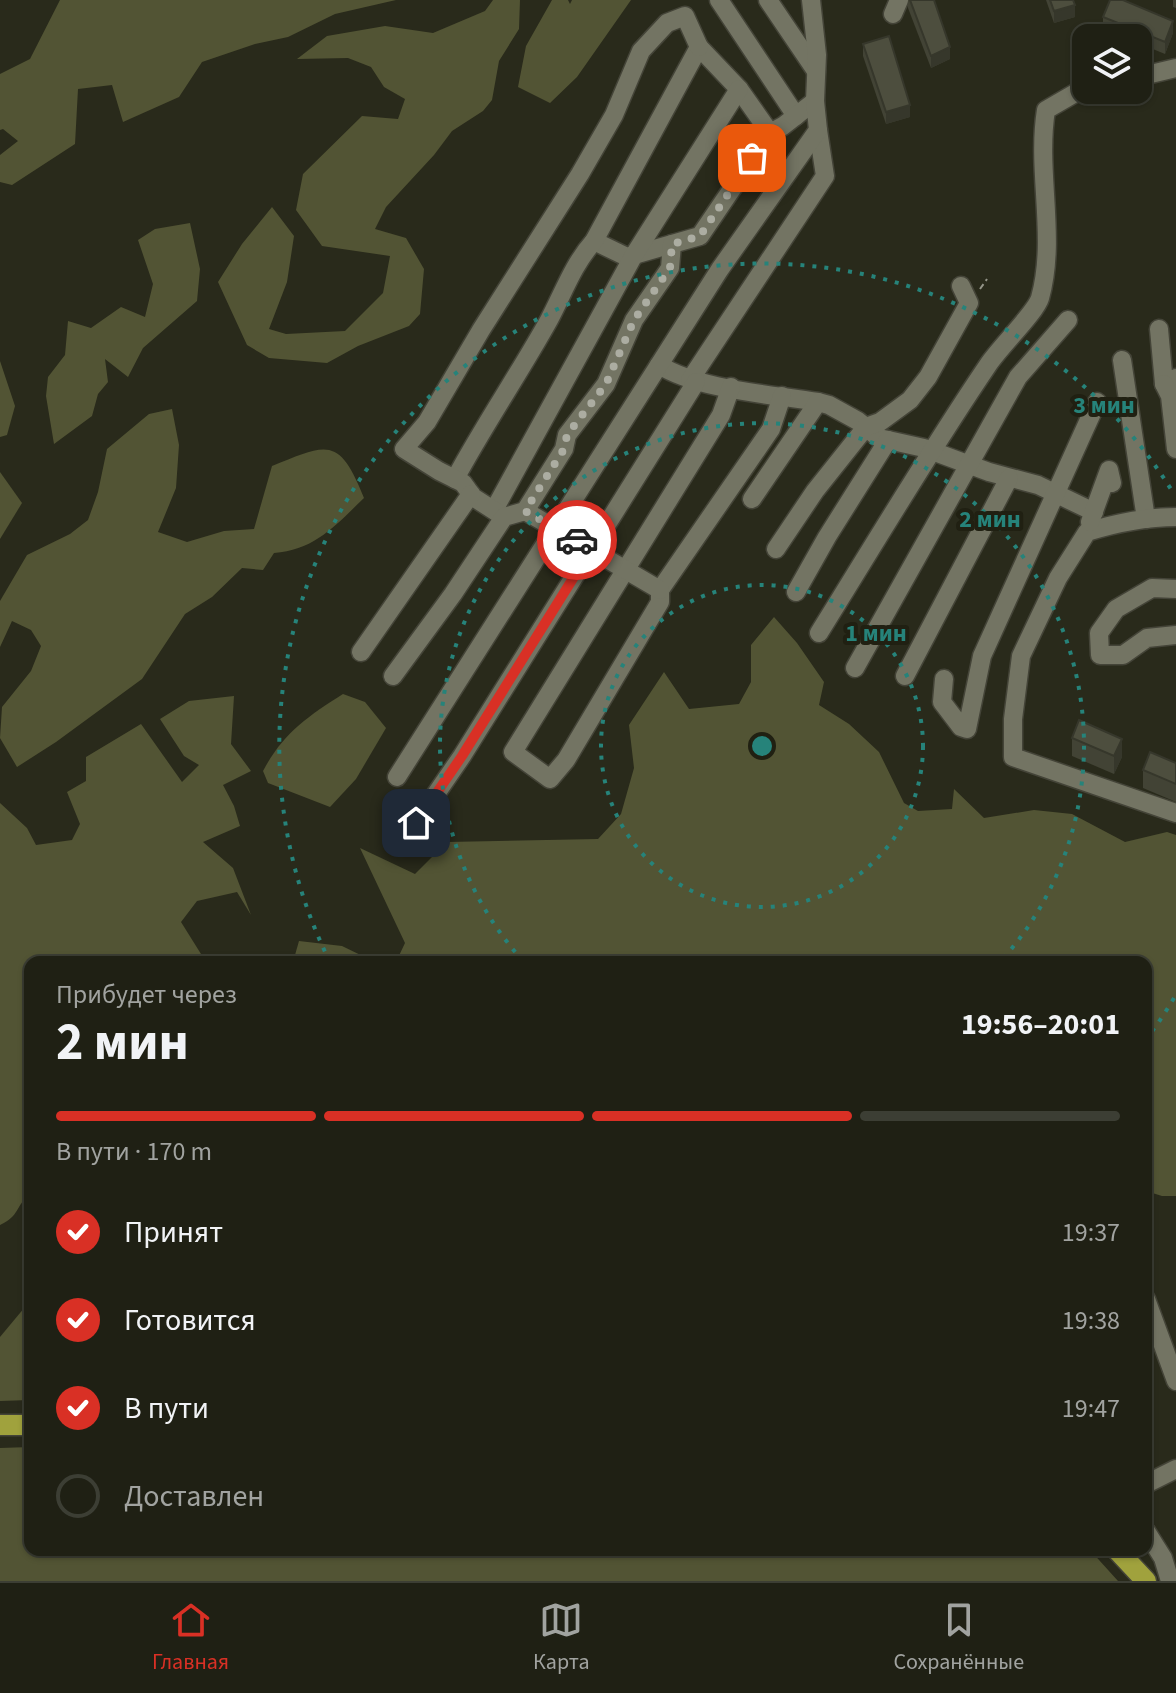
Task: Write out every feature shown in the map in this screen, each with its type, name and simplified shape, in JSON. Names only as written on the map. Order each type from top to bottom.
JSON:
[{"type":"main road","points":[[0,1425],[24,1425]]},
{"type":"main road","points":[[1123,1556],[1146,1581]]},
{"type":"lane","points":[[719,0],[796,116]]},
{"type":"lane","points":[[768,0],[816,71]]},
{"type":"lane","points":[[416,823],[462,756],[693,381],[825,176],[815,101],[817,55],[811,0]]},
{"type":"lane","points":[[660,590],[525,511],[499,514],[471,494],[463,483],[404,449],[427,422],[487,319],[580,174],[614,115],[641,51],[667,23],[685,16],[699,47],[739,89],[770,133]]},
{"type":"lane","points":[[455,479],[478,434],[550,319],[577,260],[594,241],[699,47]]},
{"type":"lane","points":[[1152,74],[1176,68]]},
{"type":"lane","points":[[393,676],[453,594],[499,514],[634,255],[739,89]]},
{"type":"lane","points":[[819,633],[999,347],[1039,302],[1044,273],[1046,221],[1042,137],[1046,110],[1072,95]]},
{"type":"lane","points":[[594,241],[627,257],[700,236],[770,133],[815,101]]},
{"type":"lane","points":[[397,777],[720,269],[818,130]]},
{"type":"lane","points":[[525,511],[564,449],[567,435],[606,384],[634,320],[670,268],[672,244]]},
{"type":"lane","points":[[776,549],[815,491],[866,427],[880,422],[910,400],[928,377],[969,303],[961,286]]},
{"type":"lane","points":[[855,668],[1018,377],[1068,320]]},
{"type":"lane","points":[[1159,329],[1170,381],[1176,449]]},
{"type":"lane","points":[[1122,360],[1146,519]]},
{"type":"lane","points":[[659,365],[693,381],[829,405],[879,438],[1038,485],[1094,512]]},
{"type":"lane","points":[[731,387],[721,415],[513,752],[550,779],[566,760],[660,602],[660,590],[771,429],[782,396]]},
{"type":"lane","points":[[752,499],[818,402]]},
{"type":"lane","points":[[944,679],[942,702],[961,727],[967,729],[982,656],[1097,402]]},
{"type":"lane","points":[[796,592],[888,440]]},
{"type":"lane","points":[[1112,483],[1109,470],[1087,532],[1058,578],[1021,656],[1013,719],[1013,757],[1176,813]]},
{"type":"lane","points":[[905,676],[1009,478]]},
{"type":"lane","points":[[361,652],[471,494]]},
{"type":"lane","points":[[1087,532],[1146,519],[1176,517]]},
{"type":"lane","points":[[1176,589],[1152,588],[1116,609],[1099,633],[1100,655],[1123,655],[1147,638],[1176,635]]},
{"type":"lane","points":[[1152,1315],[1176,1381]]},
{"type":"lane","points":[[1152,1481],[1176,1469]]},
{"type":"lane","points":[[1152,1541],[1163,1558],[1170,1581]]},
{"type":"green space","points":[[60,0],[396,0],[335,14],[288,37],[255,44],[202,62],[179,97],[123,122],[112,85],[78,89],[75,144],[12,185],[0,182],[0,155],[18,141],[3,129],[0,130],[0,74],[30,59]]},
{"type":"green space","points":[[493,0],[520,0],[519,29],[499,61],[492,100],[483,111],[452,131],[386,207],[375,229],[406,238],[424,269],[420,314],[409,326],[358,346],[327,363],[269,358],[247,345],[218,282],[242,244],[272,207],[294,236],[287,282],[269,329],[286,334],[345,331],[383,293],[390,256],[322,246],[296,210],[303,174],[362,116],[398,119],[405,99],[384,87],[371,67],[348,58],[297,59],[327,36],[385,26],[433,33],[485,11]]},
{"type":"green space","points":[[552,0],[568,0],[570,4],[572,0],[631,0],[577,77],[550,103],[518,87],[526,46]]},
{"type":"green space","points":[[190,223],[200,269],[197,301],[143,348],[128,377],[105,359],[108,382],[98,394],[92,416],[54,444],[46,396],[48,377],[65,355],[68,321],[91,328],[121,307],[145,317],[153,284],[138,240],[155,229]]},
{"type":"green space","points":[[0,361],[15,406],[7,435],[0,437]]},
{"type":"green space","points":[[172,409],[179,445],[176,488],[158,532],[187,542],[224,531],[254,529],[272,466],[319,450],[338,454],[347,463],[364,498],[313,541],[274,553],[263,570],[242,568],[212,597],[185,614],[142,679],[17,767],[0,738],[2,707],[31,671],[41,646],[31,630],[12,621],[0,647],[0,601],[27,555],[70,534],[88,520],[98,492],[107,449],[149,414]]},
{"type":"green space","points":[[0,472],[22,503],[0,539]]},
{"type":"green space","points":[[774,617],[824,682],[819,705],[849,724],[879,752],[904,803],[918,811],[952,809],[954,789],[984,818],[1034,810],[1072,814],[1125,842],[1167,832],[1176,835],[1176,1196],[1152,1193],[1152,956],[399,956],[405,943],[360,848],[415,874],[447,842],[598,839],[621,814],[634,768],[629,725],[664,672],[689,709],[739,704],[751,682],[751,645]]},
{"type":"green space","points":[[343,694],[365,702],[386,728],[356,779],[330,807],[268,783],[263,771],[279,746],[307,718]]},
{"type":"green space","points":[[234,696],[231,744],[251,771],[223,785],[240,826],[203,842],[233,868],[251,915],[237,892],[197,901],[181,922],[202,956],[24,956],[24,1201],[11,1218],[0,1225],[0,803],[27,828],[36,845],[72,840],[80,824],[67,792],[86,781],[86,757],[141,724],[182,782],[199,765],[184,756],[160,719],[189,701]]},
{"type":"green space","points":[[299,941],[342,946],[363,956],[295,956]]},
{"type":"green space","points":[[24,1308],[24,1400],[0,1401],[0,1337]]},
{"type":"green space","points":[[24,1447],[24,1556],[1095,1556],[1118,1581],[0,1581],[0,1448]]},
{"type":"building","points":[[910,0],[934,0],[950,47],[931,56]]},
{"type":"building","points":[[1050,0],[1073,0],[1075,5],[1054,11]]},
{"type":"building","points":[[1110,0],[1123,0],[1173,21],[1165,42],[1152,37],[1152,24],[1120,24],[1103,17]]},
{"type":"building","points":[[889,36],[910,105],[886,112],[863,44]]},
{"type":"building","points":[[1079,720],[1122,739],[1114,756],[1072,738]]},
{"type":"building","points":[[1150,752],[1176,763],[1176,784],[1143,770]]},
{"type":"way so far","points":[[577,540],[525,511],[564,449],[567,435],[606,384],[634,320],[670,268],[672,244],[700,236],[752,158]]},
{"type":"route","points":[[416,823],[462,756],[592,548],[577,540]]}]
